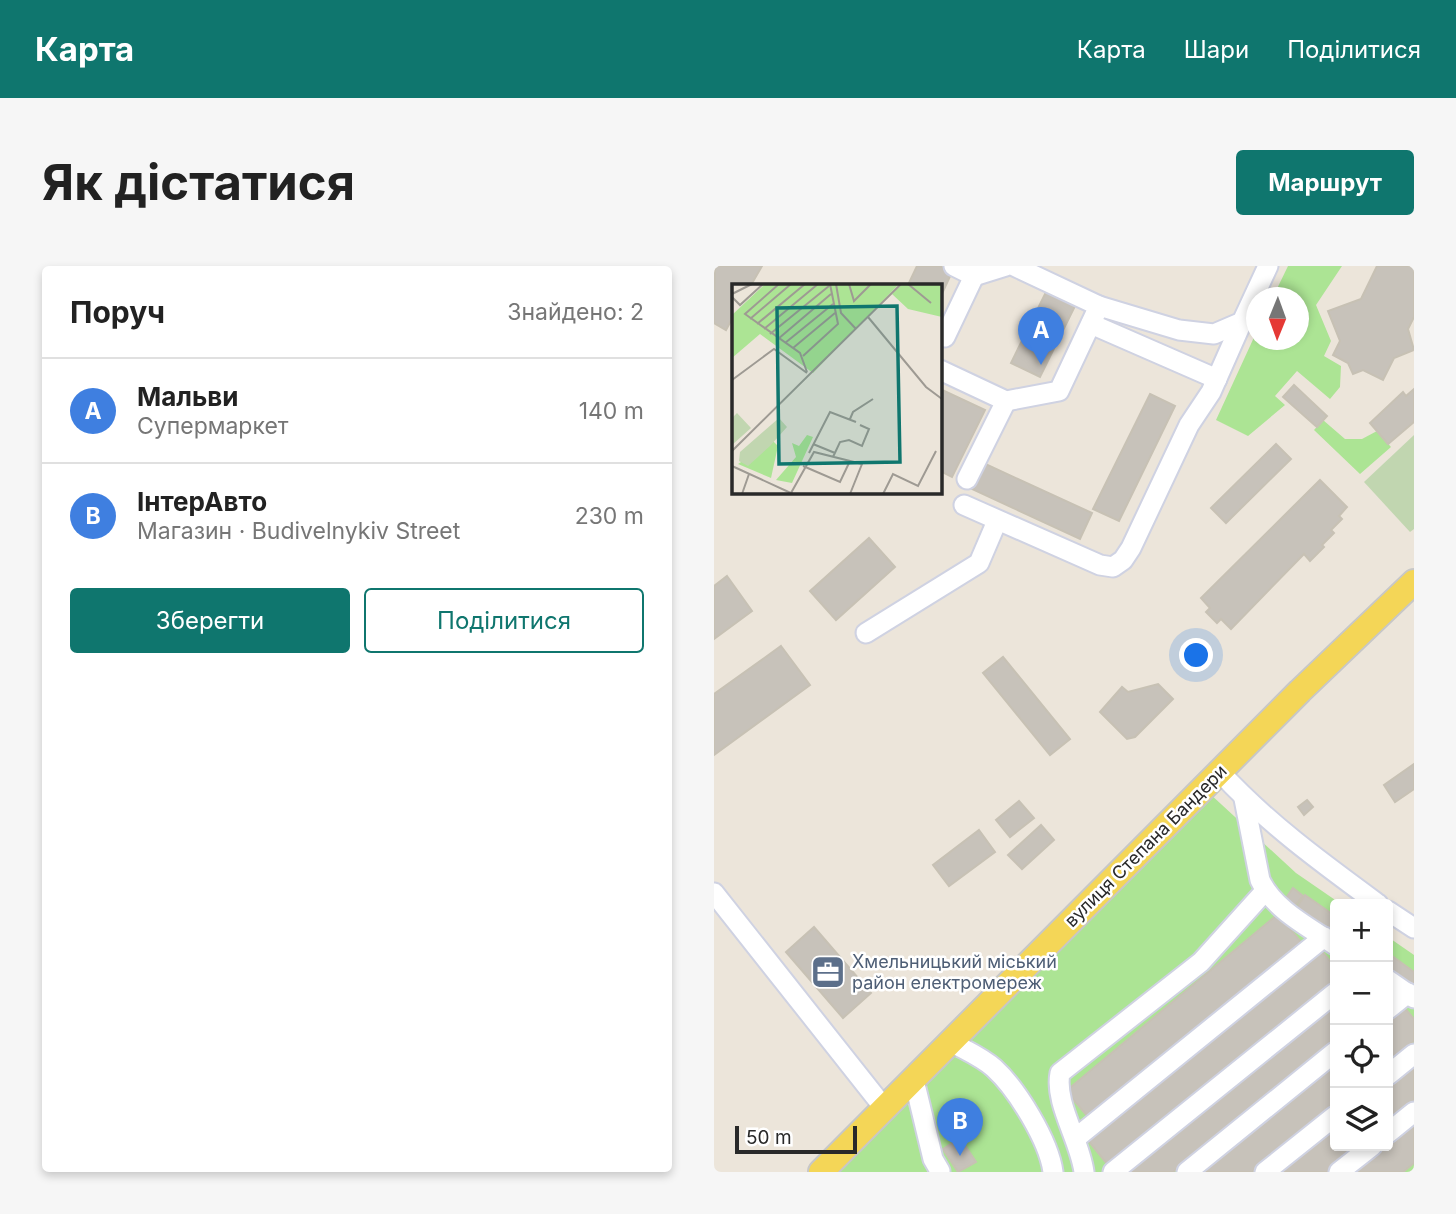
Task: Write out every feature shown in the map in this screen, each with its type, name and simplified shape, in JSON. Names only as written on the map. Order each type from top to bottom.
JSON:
[{"type":"main road","name":"вулиця Степана Бандери","points":[[821,1172],[1220,772],[1414,582]]},
{"type":"street","points":[[954,266],[974,276],[1006,266]]},
{"type":"street","points":[[1014,266],[1095,315],[1217,379]]},
{"type":"street","points":[[964,505],[1113,567],[1123,561],[1189,425],[1217,379],[1268,266]]},
{"type":"street","points":[[945,337],[974,276]]},
{"type":"street","points":[[1095,315],[1214,334],[1242,323]]},
{"type":"street","points":[[942,371],[1006,401],[1059,391],[1095,315]]},
{"type":"street","points":[[967,479],[1006,401]]},
{"type":"street","points":[[866,633],[979,563],[997,521]]},
{"type":"street","points":[[1220,772],[1244,799],[1297,844],[1371,899]]},
{"type":"street","points":[[1076,1138],[1329,941],[1282,908],[1265,891],[1260,880],[1244,799]]},
{"type":"street","points":[[1084,1172],[1076,1138],[1059,1093],[1060,1073],[1201,962],[1265,891]]},
{"type":"street","points":[[714,893],[885,1109]]},
{"type":"street","points":[[1393,914],[1414,928]]},
{"type":"street","points":[[1393,983],[1411,995],[1393,1006]]},
{"type":"street","points":[[1113,1172],[1330,997]]},
{"type":"street","points":[[951,1042],[993,1067],[1016,1096],[1042,1138],[1053,1172]]},
{"type":"street","points":[[1393,1071],[1414,1054]]},
{"type":"street","points":[[1187,1172],[1330,1056]]},
{"type":"street","points":[[914,1080],[933,1159],[940,1171]]},
{"type":"street","points":[[1393,1129],[1414,1112]]},
{"type":"street","points":[[1265,1172],[1330,1120]]},
{"type":"street","points":[[1339,1172],[1366,1151]]},
{"type":"green space","points":[[1288,266],[1342,266],[1316,305],[1331,341],[1324,356],[1341,366],[1340,387],[1330,399],[1297,371],[1275,396],[1285,405],[1248,436],[1216,420],[1248,350],[1309,350],[1309,287],[1278,287]]},
{"type":"green space","points":[[1323,420],[1345,439],[1362,439],[1377,431],[1391,447],[1360,474],[1314,430]]},
{"type":"green space","points":[[1414,435],[1414,529],[1410,532],[1364,482]]},
{"type":"green space","points":[[1209,793],[1296,873],[1334,899],[1330,899],[1330,1151],[1393,1151],[1393,940],[1414,955],[1414,1172],[831,1172]]},
{"type":"building","points":[[715,266],[762,266],[752,284],[732,284],[732,319],[726,330],[714,323]]},
{"type":"building","points":[[917,266],[940,266],[952,272],[942,294],[942,284],[908,284]]},
{"type":"building","points":[[1377,266],[1414,266],[1414,317],[1408,329],[1414,350],[1394,358],[1383,380],[1363,370],[1353,374],[1348,363],[1333,355],[1340,341],[1328,311],[1361,299]]},
{"type":"building","points":[[1047,290],[1076,304],[1040,377],[1011,363]]},
{"type":"building","points":[[1294,385],[1327,416],[1317,427],[1283,397]]},
{"type":"building","points":[[1414,389],[1414,422],[1388,444],[1370,423],[1403,392],[1406,396]]},
{"type":"building","points":[[942,390],[985,410],[952,477],[942,472]]},
{"type":"building","points":[[1150,394],[1175,406],[1119,521],[1093,509]]},
{"type":"building","points":[[1276,444],[1291,459],[1226,523],[1211,508]]},
{"type":"building","points":[[981,462],[1092,513],[1080,539],[970,488]]},
{"type":"building","points":[[1320,480],[1347,507],[1339,516],[1342,519],[1331,530],[1334,533],[1322,545],[1324,547],[1310,561],[1304,554],[1231,629],[1221,619],[1217,623],[1206,612],[1210,608],[1201,598]]},
{"type":"building","points":[[869,538],[895,567],[836,620],[810,591]]},
{"type":"building","points":[[727,576],[752,611],[714,639],[714,586]]},
{"type":"building","points":[[781,646],[810,685],[714,755],[714,694]]},
{"type":"building","points":[[1003,657],[1070,739],[1050,755],[983,673]]},
{"type":"building","points":[[1158,684],[1173,699],[1135,737],[1127,739],[1100,712],[1122,687],[1128,692]]},
{"type":"building","points":[[1414,764],[1414,789],[1395,802],[1384,785]]},
{"type":"building","points":[[1307,800],[1313,807],[1304,815],[1298,807]]},
{"type":"building","points":[[1019,801],[1034,818],[1010,837],[996,820]]},
{"type":"building","points":[[1041,825],[1054,840],[1022,869],[1008,855]]},
{"type":"building","points":[[979,830],[995,852],[949,886],[933,865]]},
{"type":"building","points":[[1293,888],[1303,896],[1293,908],[1284,901]]},
{"type":"building","points":[[1305,895],[1330,912],[1330,934],[1295,910]]},
{"type":"building","points":[[1278,914],[1301,942],[1089,1118],[1066,1091]]},
{"type":"building","points":[[814,927],[871,993],[843,1018],[786,952]]},
{"type":"building","points":[[1320,949],[1330,961],[1330,985],[1108,1165],[1086,1138]]},
{"type":"building","points":[[1393,957],[1414,972],[1414,992],[1393,977]]},
{"type":"building","points":[[1330,1003],[1330,1046],[1173,1172],[1120,1172]]},
{"type":"building","points":[[1403,1006],[1414,1019],[1414,1041],[1393,1058],[1393,1025],[1393,1014]]},
{"type":"building","points":[[1414,1062],[1414,1102],[1393,1119],[1393,1088],[1393,1079]]},
{"type":"building","points":[[1330,1065],[1330,1109],[1252,1172],[1198,1172]]},
{"type":"building","points":[[1414,1122],[1414,1163],[1403,1172],[1352,1172],[1378,1151],[1393,1151],[1393,1139]]},
{"type":"building","points":[[1330,1129],[1330,1151],[1353,1151],[1327,1172],[1277,1172]]},
{"type":"building","points":[[960,1138],[976,1162],[958,1172],[943,1149]]},
{"type":"place","name":"Мальви","points":[[1041,365]]},
{"type":"place","name":"Хмельницький міський район електромереж","points":[[828,972]]},
{"type":"place","name":"ІнтерАвто","points":[[960,1156]]}]
